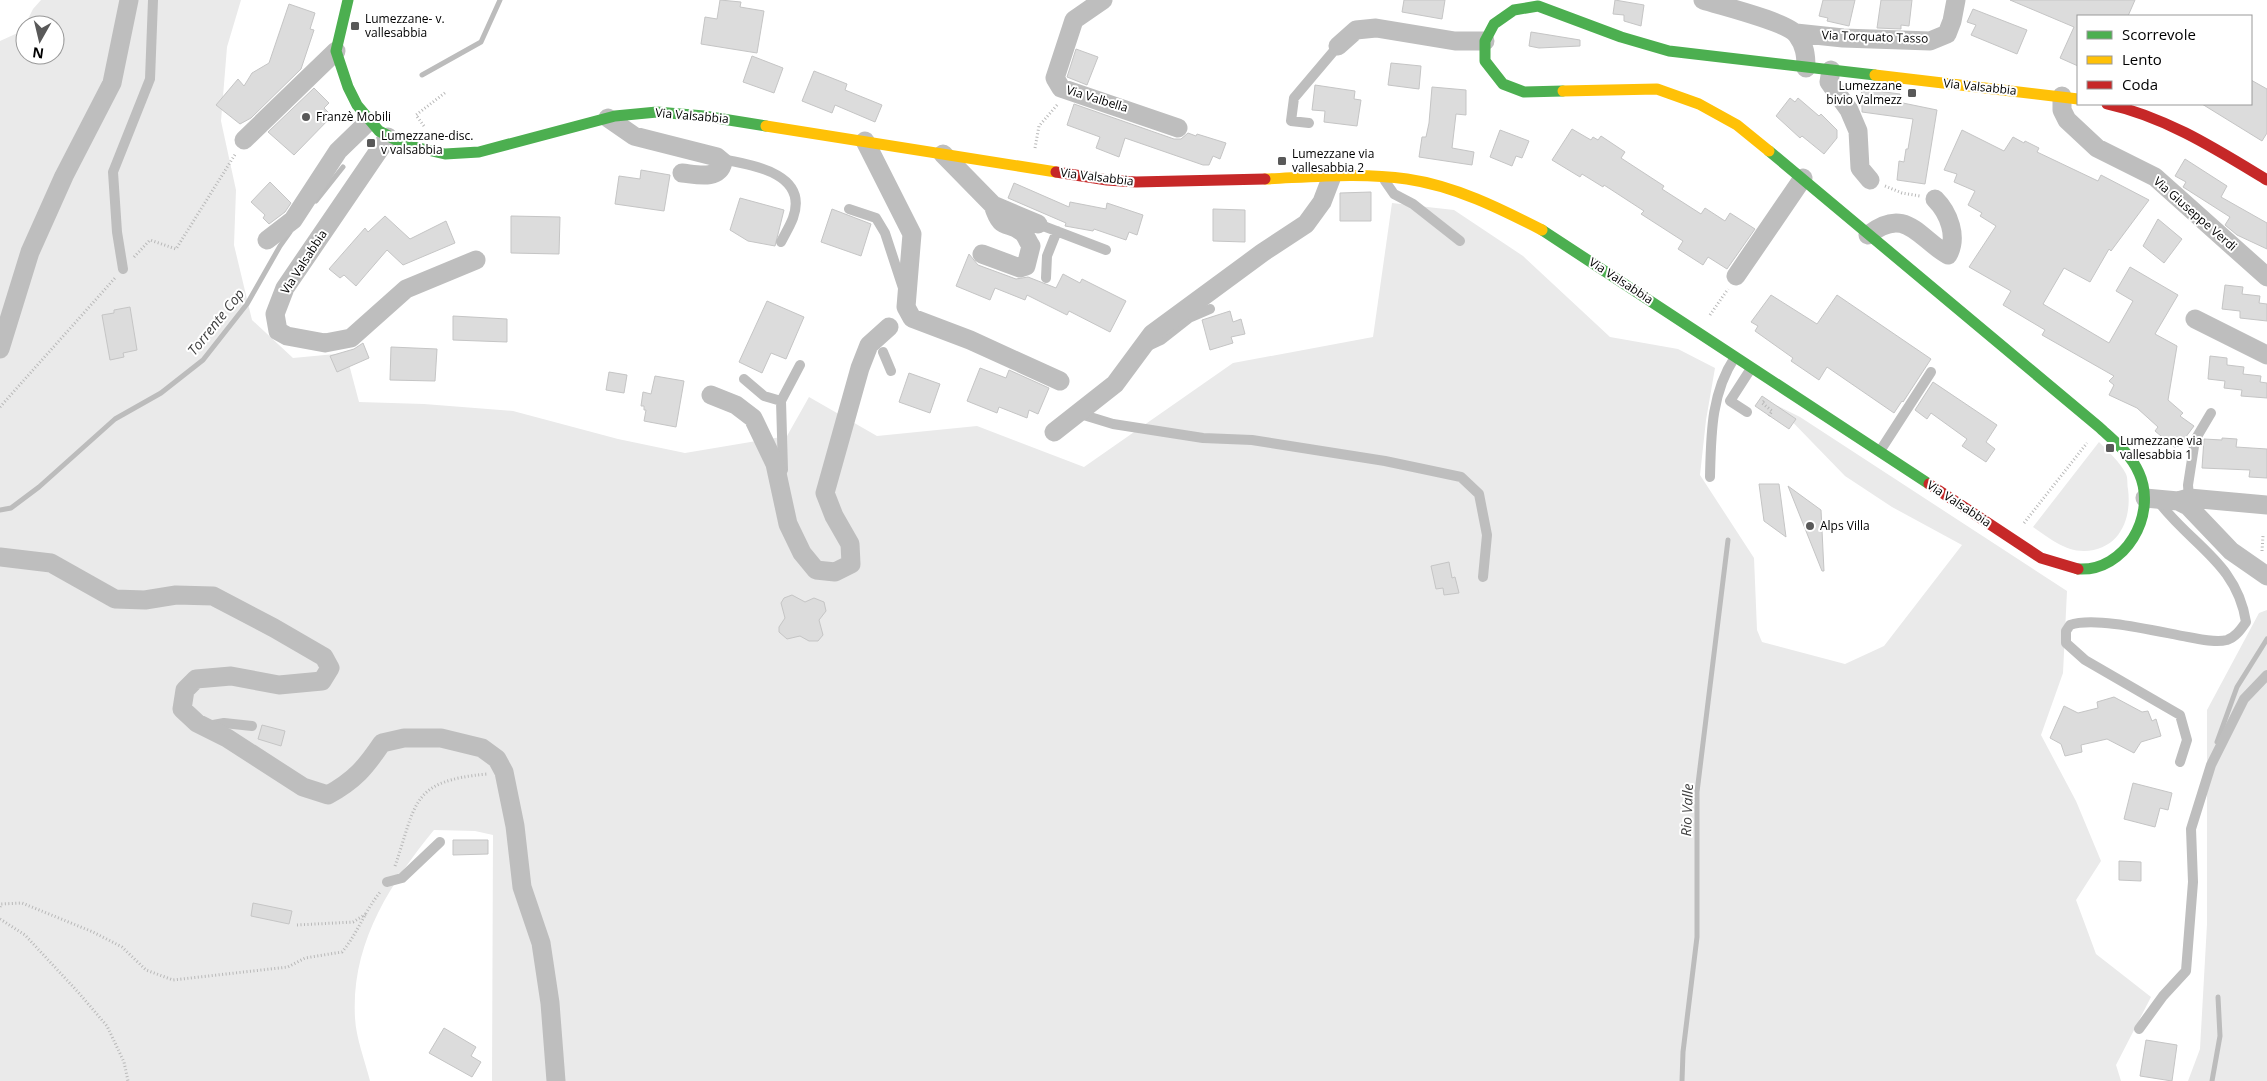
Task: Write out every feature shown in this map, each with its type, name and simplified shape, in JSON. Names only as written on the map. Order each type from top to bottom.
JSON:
[{"type":"main road","points":[[336,52],[348,0]]},
{"type":"main road","name":"Via Valsabbia","points":[[336,52],[356,105],[369,121],[388,136],[406,145],[445,154],[479,152],[608,118],[657,112],[704,116],[1107,180],[1155,184],[1332,176],[1406,179],[1448,189],[1500,208],[1545,232],[2041,558],[2068,568],[2094,568],[2116,558],[2132,542],[2151,500],[2129,456],[2099,427],[1803,178],[1737,125],[1699,104],[1657,89],[1524,92],[1503,84],[1485,61],[1485,40],[1494,24],[1514,10],[1538,6],[1621,37],[1669,51],[2070,98]]},
{"type":"main road","points":[[2112,105],[2172,127],[2267,180]]},
{"type":"street","points":[[0,348],[30,252],[64,176],[112,83],[129,0]]},
{"type":"street","name":"Via Valbella","points":[[1103,0],[1074,20],[1060,57],[1055,78],[1061,88],[1178,128]]},
{"type":"street","points":[[1703,0],[1774,22],[1796,33],[1805,49],[1806,68]]},
{"type":"street","name":"Via Torquato Tasso","points":[[1796,33],[1843,38],[1930,40],[1947,34],[1952,21],[1956,0]]},
{"type":"street","points":[[1338,46],[1356,30],[1376,28],[1455,41],[1485,40]]},
{"type":"street","points":[[244,140],[336,52]]},
{"type":"street","points":[[1831,70],[1829,82],[1849,110],[1858,132],[1860,168],[1870,180]]},
{"type":"street","name":"Via Giuseppe Verdi","points":[[2070,98],[2062,110],[2067,120],[2097,148],[2155,177],[2267,277]]},
{"type":"street","points":[[608,118],[634,136],[721,159],[723,166],[715,173],[703,175],[678,172]]},
{"type":"street","points":[[267,240],[293,220],[338,152],[369,121]]},
{"type":"street","name":"Via Valsabbia","points":[[388,136],[285,288],[275,314],[278,331],[287,336],[325,343],[351,338],[406,290],[476,260]]},
{"type":"street","points":[[865,141],[912,234],[906,281],[906,307],[912,318],[970,340],[1060,381]]},
{"type":"street","points":[[942,154],[993,205],[1038,224]]},
{"type":"street","points":[[1054,432],[1115,384],[1152,334],[1262,253],[1306,224],[1322,202],[1332,176]]},
{"type":"street","points":[[1736,276],[1803,178]]},
{"type":"street","points":[[1868,234],[1882,224],[1900,223],[1925,236],[1937,249],[1948,255],[1953,246],[1951,230],[1945,209],[1935,199]]},
{"type":"street","points":[[982,254],[1020,268],[1026,266],[1028,260],[1031,246],[1022,231],[1004,224],[997,217],[993,205]]},
{"type":"street","points":[[883,352],[906,281]]},
{"type":"street","points":[[2195,319],[2267,355]]},
{"type":"street","points":[[704,394],[736,405],[753,418],[775,464],[788,524],[802,553],[816,570],[836,572],[851,564],[850,544],[834,516],[826,493],[860,368],[869,345],[890,327]]},
{"type":"street","points":[[2151,500],[2267,505]]},
{"type":"street","points":[[2184,500],[2231,551],[2267,576]]},
{"type":"street","points":[[0,557],[51,563],[115,599],[145,600],[176,595],[213,596],[324,657],[330,668],[322,681],[279,685],[231,676],[196,679],[184,690],[182,709],[197,723],[228,738],[303,787],[328,795],[350,783],[368,764],[382,743],[404,738],[441,738],[482,748],[498,759],[504,772],[515,826],[522,887],[541,943],[550,1003],[556,1081]]},
{"type":"lane","points":[[123,269],[117,232],[112,172],[150,79],[153,0]]},
{"type":"lane","points":[[1309,123],[1291,121],[1294,98],[1338,46]]},
{"type":"lane","points":[[721,159],[780,175],[790,184],[796,199],[793,217],[781,242]]},
{"type":"lane","points":[[1383,178],[1394,194],[1413,204],[1460,241]]},
{"type":"lane","points":[[848,209],[876,218],[906,281]]},
{"type":"lane","points":[[1038,224],[1106,250]]},
{"type":"lane","points":[[1046,278],[1047,256],[1057,232]]},
{"type":"lane","points":[[1140,350],[1161,340],[1189,318],[1210,309]]},
{"type":"lane","points":[[883,352],[891,371]]},
{"type":"lane","points":[[1710,477],[1711,434],[1716,400],[1723,375],[1736,356]]},
{"type":"lane","points":[[780,488],[784,470],[781,401],[800,365]]},
{"type":"lane","points":[[1747,412],[1730,401],[1752,367]]},
{"type":"lane","points":[[1879,452],[1931,372]]},
{"type":"lane","points":[[744,379],[764,396],[781,401]]},
{"type":"lane","points":[[1077,413],[1113,424],[1203,438],[1252,440],[1385,461],[1461,477],[1479,494],[1487,535],[1483,577]]},
{"type":"lane","points":[[2184,500],[2195,440],[2211,414]]},
{"type":"lane","points":[[2151,500],[2222,566],[2243,601],[2246,622],[2238,633],[2227,640],[2209,640],[2140,628],[2074,624],[2070,625],[2066,631],[2066,643],[2085,660],[2180,715],[2187,740],[2180,762]]},
{"type":"lane","points":[[2140,1029],[2164,996],[2186,972],[2193,882],[2191,829],[2211,765],[2244,699],[2267,675]]},
{"type":"lane","points":[[205,727],[224,723],[252,726]]},
{"type":"lane","points":[[387,882],[402,878],[440,842]]},
{"type":"path","points":[[428,131],[416,115],[446,92]]},
{"type":"path","points":[[1034,156],[1039,126],[1063,98],[1073,92]]},
{"type":"path","points":[[1870,180],[1902,193],[1935,199]]},
{"type":"path","points":[[1699,332],[1736,276]]},
{"type":"path","points":[[1762,403],[1772,411],[1769,416]]},
{"type":"path","points":[[2012,539],[2099,427]]},
{"type":"path","points":[[2262,550],[2263,536]]},
{"type":"path","points":[[0,908],[1,904],[22,903],[93,932],[122,947],[146,970],[173,980],[288,967],[305,958],[342,952],[354,939],[366,913],[387,882],[395,865],[409,817],[417,802],[429,788],[460,776],[504,772]]},
{"type":"path","points":[[297,924],[353,922],[366,913]]},
{"type":"path","points":[[0,919],[25,935],[107,1026],[124,1062],[128,1081]]},
{"type":"shaded area","points":[[41,0],[241,0],[227,47],[221,121],[236,190],[234,245],[252,320],[293,358],[346,353],[359,402],[424,404],[513,411],[618,439],[685,453],[787,436],[809,397],[877,436],[977,426],[1084,467],[1233,363],[1373,337],[1392,203],[1454,210],[1523,256],[1610,337],[1678,349],[1715,368],[1706,420],[1700,475],[1754,558],[1757,630],[1762,642],[1845,664],[1884,646],[1962,545],[1892,507],[1845,476],[1776,405],[1800,417],[2067,591],[2063,673],[2041,735],[2076,801],[2101,861],[2076,900],[2096,954],[2151,997],[2116,1065],[2121,1081],[492,1081],[493,835],[475,831],[434,830],[388,894],[366,940],[359,965],[355,991],[355,1018],[370,1081],[0,1081],[0,41],[15,34],[15,65],[65,65],[65,15],[30,15]]},
{"type":"shaded area","points":[[2099,442],[2117,461],[2126,474],[2129,501],[2128,512],[2121,531],[2106,545],[2084,551],[2070,549],[2033,527]]},
{"type":"shaded area","points":[[2267,610],[2267,1081],[2188,1081],[2200,1049],[2207,924],[2207,710],[2259,613]]},
{"type":"building","points":[[720,0],[741,2],[740,7],[764,11],[757,53],[701,44],[705,17],[717,19]]},
{"type":"building","points":[[1404,0],[1445,0],[1442,19],[1402,12]]},
{"type":"building","points":[[1615,0],[1644,5],[1641,26],[1624,21],[1624,15],[1613,14]]},
{"type":"building","points":[[1823,0],[1855,0],[1849,26],[1827,21],[1828,18],[1819,16]]},
{"type":"building","points":[[1881,0],[1912,0],[1909,26],[1901,25],[1901,29],[1877,28]]},
{"type":"building","points":[[2010,0],[2135,0],[2128,15],[2077,15],[2077,66],[2060,58],[2074,27]]},
{"type":"building","points":[[289,4],[315,13],[310,29],[314,30],[301,69],[251,118],[240,124],[216,105],[238,79],[244,86],[252,73],[269,63]]},
{"type":"building","points":[[1973,9],[2027,30],[2017,54],[1971,35],[1976,25],[1967,22]]},
{"type":"building","points":[[1531,32],[1580,40],[1580,46],[1539,48],[1529,46]]},
{"type":"building","points":[[1076,49],[1098,57],[1087,85],[1067,77]]},
{"type":"building","points":[[752,56],[783,68],[774,93],[743,82]]},
{"type":"building","points":[[1391,63],[1421,66],[1419,89],[1388,85]]},
{"type":"building","points":[[814,71],[847,84],[845,90],[882,105],[875,122],[835,105],[832,113],[802,101]]},
{"type":"building","points":[[2252,81],[2267,89],[2267,133],[2262,141],[2204,105],[2252,105]]},
{"type":"building","points":[[1315,85],[1355,91],[1354,99],[1361,100],[1357,126],[1324,122],[1325,111],[1312,110]]},
{"type":"building","points":[[1432,87],[1466,90],[1466,115],[1456,114],[1452,148],[1474,152],[1472,165],[1419,157],[1422,137],[1426,137],[1429,123]]},
{"type":"building","points":[[314,88],[329,103],[324,108],[332,116],[294,155],[268,132]]},
{"type":"building","points":[[1862,89],[1900,94],[1898,102],[1937,110],[1925,184],[1897,180],[1899,161],[1904,162],[1913,119],[1862,112],[1862,106],[1860,105]]},
{"type":"building","points":[[1790,98],[1795,102],[1798,98],[1819,116],[1821,114],[1837,130],[1837,138],[1824,154],[1802,136],[1800,138],[1776,116]]},
{"type":"building","points":[[1074,104],[1174,139],[1181,139],[1188,133],[1226,143],[1220,159],[1213,156],[1209,165],[1203,165],[1125,138],[1119,157],[1096,148],[1100,137],[1067,125]]},
{"type":"building","points":[[1572,129],[1591,140],[1593,137],[1598,140],[1601,136],[1625,152],[1621,158],[1664,186],[1662,189],[1701,214],[1705,208],[1725,221],[1730,213],[1755,229],[1727,269],[1708,257],[1703,265],[1678,249],[1683,241],[1641,214],[1644,211],[1604,185],[1603,187],[1582,174],[1580,177],[1552,160]]},
{"type":"building","points":[[1500,130],[1529,141],[1522,158],[1516,156],[1512,166],[1490,157]]},
{"type":"building","points":[[1962,130],[2004,151],[2013,137],[2024,143],[2025,141],[2039,148],[2037,152],[2098,181],[2101,175],[2149,200],[2111,251],[2109,249],[2090,282],[2064,268],[2043,304],[2109,343],[2133,301],[2116,291],[2130,267],[2178,295],[2155,334],[2177,346],[2168,400],[2183,413],[2180,416],[2194,426],[2179,446],[2174,447],[2155,431],[2158,427],[2137,408],[2109,395],[2114,385],[2109,381],[2114,376],[2042,335],[2045,330],[2003,305],[2011,291],[1969,267],[1996,226],[1980,216],[1982,213],[1968,205],[1975,191],[1954,182],[1957,174],[1944,170]]},
{"type":"building","points":[[2185,159],[2227,186],[2221,197],[2267,223],[2267,249],[2237,235],[2225,225],[2230,217],[2183,187],[2186,182],[2175,176]]},
{"type":"building","points":[[641,170],[670,175],[664,211],[615,204],[619,176],[640,179]]},
{"type":"building","points":[[270,182],[291,203],[285,212],[269,224],[263,218],[265,215],[251,202]]},
{"type":"building","points":[[1014,183],[1069,207],[1070,202],[1106,209],[1107,203],[1143,215],[1137,235],[1129,232],[1126,240],[1094,229],[1093,231],[1065,226],[1066,223],[1008,198]]},
{"type":"building","points":[[1371,192],[1371,221],[1340,221],[1340,193]]},
{"type":"building","points":[[740,198],[784,210],[775,246],[748,241],[730,230]]},
{"type":"building","points":[[832,209],[871,224],[861,256],[821,242]]},
{"type":"building","points":[[1213,209],[1245,210],[1245,242],[1213,241]]},
{"type":"building","points":[[385,216],[410,239],[446,221],[455,243],[403,265],[387,250],[356,286],[344,275],[340,278],[329,269],[365,228],[368,232]]},
{"type":"building","points":[[511,216],[560,217],[559,254],[511,253]]},
{"type":"building","points":[[2158,219],[2182,239],[2164,263],[2143,246]]},
{"type":"building","points":[[969,254],[978,265],[1016,279],[1028,277],[1056,288],[1063,274],[1080,283],[1082,279],[1126,301],[1110,332],[1069,311],[1067,315],[1027,295],[1025,300],[995,288],[990,300],[956,286]]},
{"type":"building","points":[[2225,285],[2243,287],[2242,294],[2260,296],[2259,303],[2267,304],[2267,321],[2240,318],[2240,311],[2222,309]]},
{"type":"building","points":[[1771,295],[1817,324],[1837,295],[1931,359],[1894,413],[1827,367],[1819,380],[1791,361],[1793,358],[1755,331],[1758,326],[1751,322]]},
{"type":"building","points":[[767,301],[804,317],[786,359],[771,353],[762,373],[739,362]]},
{"type":"building","points":[[130,307],[137,350],[123,353],[124,357],[110,360],[102,315],[114,313],[114,310]]},
{"type":"building","points":[[1230,311],[1233,322],[1241,319],[1245,334],[1231,337],[1233,343],[1210,350],[1202,320]]},
{"type":"building","points":[[453,316],[507,319],[507,342],[453,340]]},
{"type":"building","points":[[363,343],[369,358],[337,372],[330,356],[354,349]]},
{"type":"building","points":[[391,347],[437,349],[435,381],[390,380]]},
{"type":"building","points":[[2210,356],[2227,358],[2227,365],[2244,367],[2243,374],[2261,376],[2260,382],[2267,383],[2267,398],[2241,396],[2242,390],[2224,388],[2225,381],[2208,379]]},
{"type":"building","points":[[980,368],[1006,378],[1009,370],[1049,388],[1038,414],[1029,410],[1027,418],[999,407],[997,413],[967,401]]},
{"type":"building","points":[[609,372],[627,375],[624,393],[606,390]]},
{"type":"building","points":[[909,373],[940,384],[930,413],[899,402]]},
{"type":"building","points":[[655,376],[684,381],[676,427],[644,421],[646,410],[644,410],[644,406],[641,406],[643,392],[651,394]]},
{"type":"building","points":[[1933,382],[1997,425],[1986,442],[1995,449],[1986,462],[1962,446],[1967,439],[1931,413],[1927,419],[1915,410]]},
{"type":"building","points":[[1762,396],[1796,419],[1789,429],[1755,406]]},
{"type":"building","points":[[2222,438],[2237,439],[2236,447],[2267,449],[2267,478],[2249,477],[2250,470],[2202,468],[2204,439],[2222,440]]},
{"type":"building","points":[[1759,484],[1779,484],[1786,537],[1764,521]]},
{"type":"building","points":[[1788,486],[1821,510],[1824,571],[1822,571]]},
{"type":"building","points":[[1449,562],[1452,578],[1455,577],[1459,593],[1444,595],[1443,588],[1436,589],[1431,566]]},
{"type":"building","points":[[792,595],[805,602],[814,598],[824,602],[826,611],[819,620],[823,635],[818,641],[809,641],[800,636],[787,639],[779,632],[779,627],[785,618],[781,603],[784,598]]},
{"type":"building","points":[[2114,697],[2142,712],[2148,711],[2152,721],[2156,719],[2161,736],[2141,742],[2134,753],[2107,739],[2081,745],[2082,752],[2065,756],[2061,744],[2050,738],[2064,706],[2078,713],[2098,708],[2097,702]]},
{"type":"building","points":[[262,725],[285,731],[281,746],[258,739]]},
{"type":"building","points":[[2133,783],[2172,793],[2168,810],[2160,808],[2155,827],[2124,819]]},
{"type":"building","points":[[453,840],[488,840],[488,854],[453,855]]},
{"type":"building","points":[[2119,861],[2141,862],[2141,881],[2119,880]]},
{"type":"building","points":[[253,903],[292,911],[289,924],[251,916]]},
{"type":"building","points":[[444,1028],[476,1047],[471,1056],[481,1062],[472,1077],[429,1053]]},
{"type":"building","points":[[2146,1040],[2177,1045],[2172,1081],[2140,1076]]},
{"type":"waterway","name":"Torrente Cop","points":[[422,75],[481,42],[500,0]]},
{"type":"waterway","name":"Torrente Cop","points":[[316,201],[343,167]]},
{"type":"waterway","name":"Torrente Cop","points":[[0,510],[11,508],[39,487],[115,419],[161,393],[203,360],[247,304],[290,232]]},
{"type":"waterway","name":"Rio Valle","points":[[1682,1081],[1683,1052],[1697,937],[1697,792],[1728,540]]},
{"type":"waterway","points":[[2217,742],[2237,687],[2267,639]]},
{"type":"waterway","points":[[2212,1081],[2220,1036],[2218,997]]},
{"type":"traffic: fast","points":[[348,0],[336,51],[348,87],[357,105],[379,131],[406,145],[445,154],[479,152],[615,116],[657,112],[704,116],[766,126]]},
{"type":"traffic: fast","points":[[1563,91],[1524,92],[1503,84],[1485,61],[1485,41],[1494,24],[1514,10],[1538,6],[1621,37],[1669,51],[1875,75]]},
{"type":"traffic: fast","points":[[1769,151],[2099,427],[2122,448],[2136,466],[2144,489],[2144,506],[2140,523],[2133,538],[2123,551],[2110,561],[2095,567],[2078,569]]},
{"type":"traffic: fast","points":[[1542,230],[1929,484]]},
{"type":"traffic: slow","points":[[1875,75],[2077,99]]},
{"type":"traffic: slow","points":[[1563,91],[1657,89],[1699,104],[1737,125],[1769,151]]},
{"type":"traffic: slow","points":[[766,126],[1056,172]]},
{"type":"traffic: slow","points":[[1265,179],[1354,175],[1390,177],[1425,182],[1459,192],[1542,230]]},
{"type":"traffic: jam","points":[[2111,105],[2150,117],[2190,135],[2267,180]]},
{"type":"traffic: jam","points":[[1056,172],[1107,180],[1136,182],[1265,179]]},
{"type":"traffic: jam","points":[[1929,484],[2041,558],[2078,569]]},
{"type":"place","name":"Lumezzane- v. vallesabbia","points":[[355,26]]},
{"type":"place","name":"Lumezzane bivio Valmezz","points":[[1912,93]]},
{"type":"place","name":"Franzè Mobili","points":[[306,117]]},
{"type":"place","name":"Lumezzane-disc. v valsabbia","points":[[371,143]]},
{"type":"place","name":"Lumezzane via vallesabbia 2","points":[[1282,161]]},
{"type":"place","name":"Lumezzane via vallesabbia 1","points":[[2110,448]]},
{"type":"place","name":"Alps Villa","points":[[1810,526]]}]
